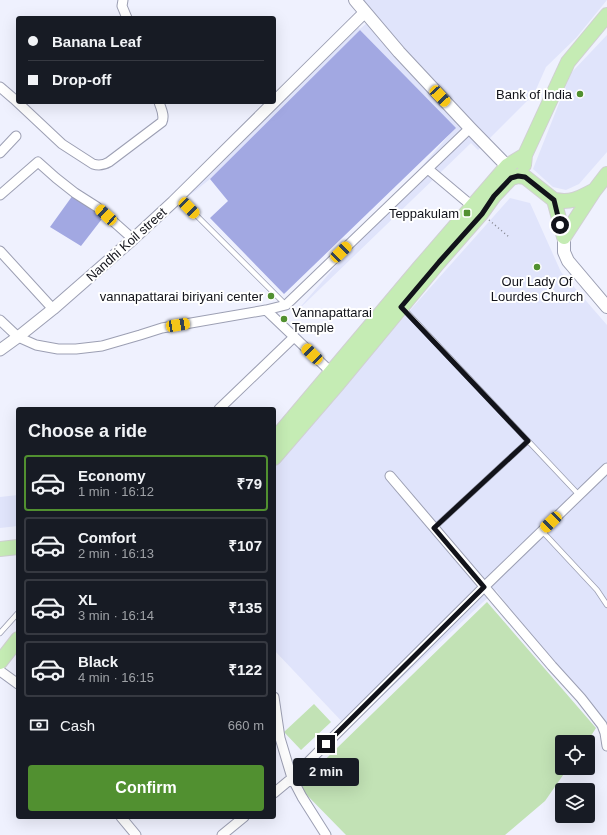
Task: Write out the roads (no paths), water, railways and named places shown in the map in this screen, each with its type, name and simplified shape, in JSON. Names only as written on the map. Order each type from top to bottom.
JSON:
[{"type":"main road","points":[[355,0],[399,52],[507,166]]},
{"type":"main road","points":[[525,177],[523,168],[525,156],[568,62],[607,15]]},
{"type":"main road","points":[[276,456],[439,262],[507,166],[525,156]]},
{"type":"main road","points":[[564,237],[607,174]]},
{"type":"main road","points":[[276,438],[331,372],[477,210],[494,196],[511,178],[518,176],[525,177],[554,200],[563,202],[573,200],[594,191]]},
{"type":"main road","points":[[554,200],[564,237],[564,252],[568,261],[607,308]]},
{"type":"main road","points":[[0,549],[16,547]]},
{"type":"main road","points":[[0,662],[16,642]]},
{"type":"street","points":[[124,0],[122,7],[126,16]]},
{"type":"street","name":"Nandhi Koil street","points":[[276,100],[365,12]]},
{"type":"street","points":[[0,87],[16,100]]},
{"type":"street","points":[[20,104],[62,144],[93,164],[105,165],[162,122],[163,113],[160,104]]},
{"type":"street","name":"Nandhi Koil street","points":[[0,350],[53,310],[133,239],[178,197],[272,104]]},
{"type":"street","points":[[0,320],[18,337],[36,345],[58,349],[76,349],[102,346],[162,328],[266,310],[286,305],[470,128]]},
{"type":"street","points":[[0,153],[16,136]]},
{"type":"street","points":[[0,195],[38,162],[56,178],[97,207],[133,239]]},
{"type":"street","points":[[428,169],[477,210]]},
{"type":"street","points":[[0,251],[53,310]]},
{"type":"street","points":[[266,310],[331,372]]},
{"type":"street","points":[[221,407],[294,336]]},
{"type":"street","points":[[276,790],[292,778],[484,587],[607,468]]},
{"type":"street","points":[[390,476],[581,698],[602,725],[605,732],[607,746]]},
{"type":"street","points":[[0,671],[16,683]]},
{"type":"street","points":[[276,711],[280,738],[292,778],[326,835]]},
{"type":"street","points":[[123,819],[136,835]]},
{"type":"street","points":[[222,835],[242,819]]},
{"type":"lane","points":[[178,197],[286,305]]},
{"type":"lane","points":[[401,307],[579,495]]},
{"type":"lane","points":[[434,528],[528,441]]},
{"type":"lane","points":[[542,531],[597,590],[607,605]]},
{"type":"lane","points":[[0,633],[16,615]]},
{"type":"water","name":"Teppakulam","points":[[360,30],[456,128],[284,294],[210,218],[228,201],[210,179]]},
{"type":"water","points":[[73,195],[105,215],[81,246],[50,227]]},
{"type":"place","name":"Bank of India","points":[[580,94]]},
{"type":"place","name":"Teppakulam","points":[[467,213]]},
{"type":"place","name":"Our Lady Of Lourdes Church","points":[[537,267]]},
{"type":"place","name":"vannapattarai biriyani center","points":[[271,296]]},
{"type":"place","name":"Vannapattarai Temple","points":[[284,319]]}]
